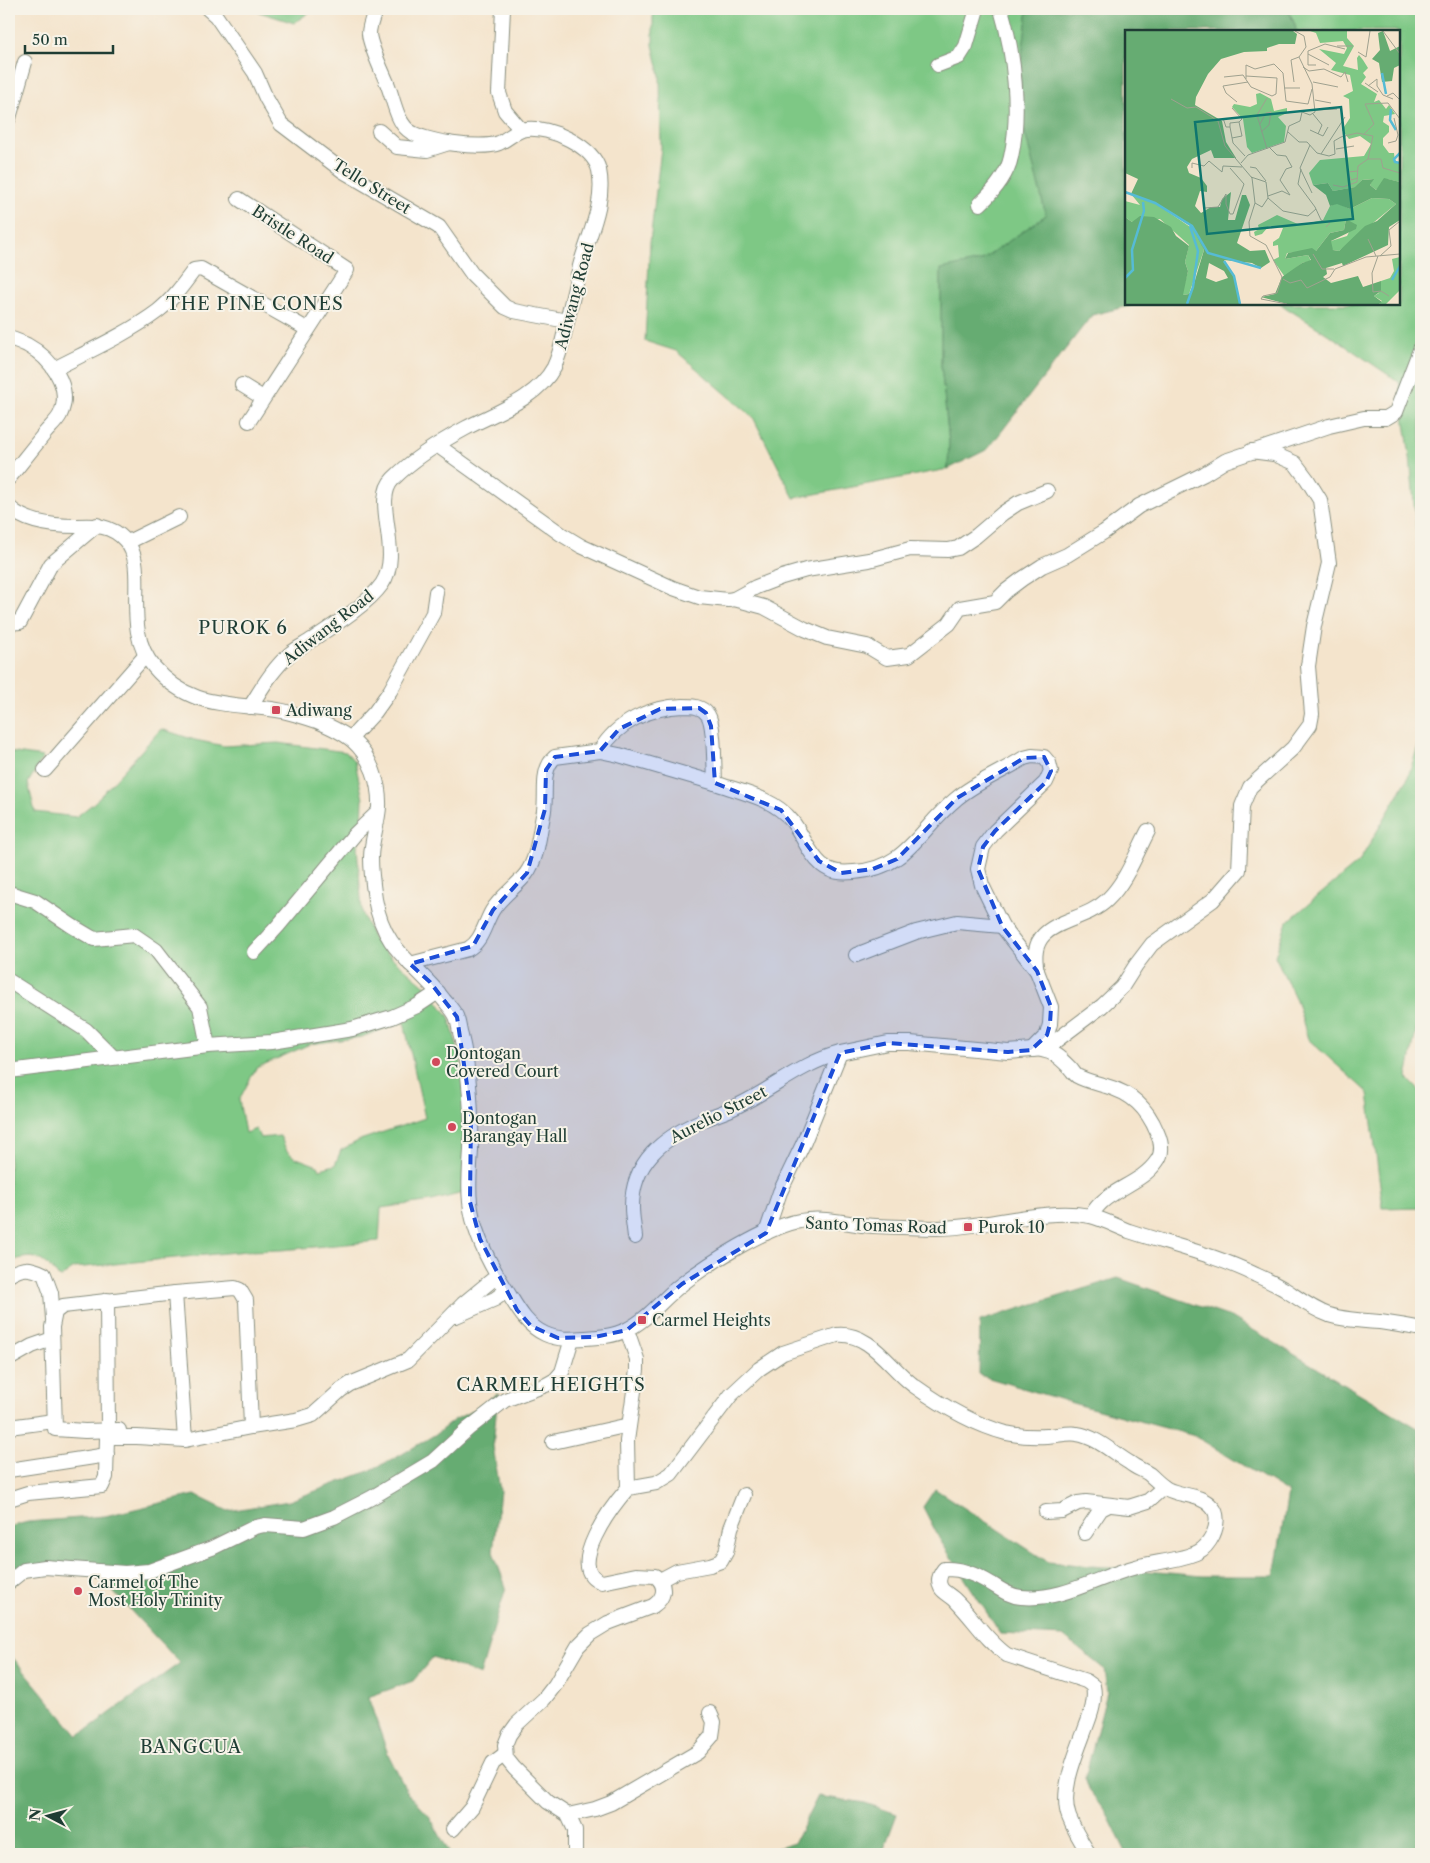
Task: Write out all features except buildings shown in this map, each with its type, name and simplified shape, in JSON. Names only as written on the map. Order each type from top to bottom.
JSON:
[{"type":"street","name":"Tello Street","points":[[208,9],[216,16],[255,73],[266,98],[281,124],[342,171],[439,227],[472,274],[505,307],[514,311],[567,321]]},
{"type":"street","points":[[376,9],[369,34],[393,94],[399,116],[407,129],[420,136],[450,142],[487,146],[499,143],[521,130],[505,111],[499,93],[503,9]]},
{"type":"street","points":[[938,65],[959,57],[966,46],[977,9]]},
{"type":"street","points":[[980,204],[992,193],[1003,177],[1011,158],[1015,90],[1011,54],[1000,9]]},
{"type":"street","points":[[9,118],[25,62]]},
{"type":"street","name":"Adiwang Road","points":[[250,707],[276,668],[291,653],[362,603],[381,584],[389,565],[390,548],[385,501],[387,486],[392,480],[437,444],[512,404],[540,386],[553,369],[562,348],[581,263],[596,217],[600,184],[598,169],[591,155],[579,145],[542,130],[530,128],[521,130]]},
{"type":"street","points":[[379,131],[398,147],[427,150],[450,142]]},
{"type":"street","name":"Bristle Road","points":[[239,199],[347,270],[307,329]]},
{"type":"street","points":[[54,369],[134,326],[159,310],[174,296],[194,270],[201,269],[307,329],[249,421]]},
{"type":"street","points":[[9,338],[27,345],[42,356],[54,369],[64,392],[64,404],[59,417],[9,478]]},
{"type":"street","points":[[437,444],[561,534],[581,546],[673,588],[698,597],[720,600],[734,599],[764,607],[805,629],[827,638],[867,646],[887,658],[909,655],[949,624],[960,608],[995,602],[1022,579],[1042,566],[1067,555],[1104,532],[1139,506],[1204,474],[1225,461],[1329,426],[1364,418],[1386,418],[1396,412],[1421,347]]},
{"type":"street","points":[[242,385],[263,398]]},
{"type":"street","points":[[1037,1050],[1068,1033],[1102,1006],[1122,987],[1152,944],[1214,900],[1238,870],[1242,806],[1250,787],[1292,748],[1310,725],[1312,714],[1308,666],[1314,626],[1329,563],[1320,500],[1295,463],[1274,454],[1251,451]]},
{"type":"street","points":[[734,599],[756,587],[806,570],[869,560],[910,549],[948,550],[958,548],[1003,513],[1024,500],[1048,491]]},
{"type":"street","points":[[9,507],[17,515],[44,522],[71,526],[97,525],[112,530],[128,542],[179,518]]},
{"type":"street","points":[[9,623],[20,622],[51,564],[97,525]]},
{"type":"street","name":"Santo Tomas Road","points":[[128,542],[135,560],[135,621],[137,635],[145,656],[160,675],[173,686],[198,699],[292,713],[326,725],[351,738],[362,751],[374,772],[378,812],[371,856],[376,904],[381,925],[397,952],[430,982],[457,1017],[464,1049],[470,1112],[470,1202],[480,1240],[518,1310],[531,1326],[544,1334],[572,1339],[612,1335],[627,1330],[642,1320],[682,1284],[742,1246],[780,1226],[802,1220],[818,1219],[868,1225],[938,1228],[968,1227],[1028,1217],[1060,1214],[1091,1216],[1125,1230],[1237,1266],[1283,1288],[1296,1298],[1329,1315],[1421,1329]]},
{"type":"street","points":[[351,738],[375,712],[390,691],[433,613],[436,592]]},
{"type":"street","points":[[45,770],[145,656]]},
{"type":"street","points":[[600,751],[605,742],[618,729],[645,714],[660,708],[699,708],[708,716],[711,726],[714,783]]},
{"type":"street","points":[[410,964],[459,952],[473,946],[479,939],[493,910],[527,873],[532,864],[545,809],[546,778],[548,765],[551,760],[558,756],[600,751],[714,783],[770,802],[791,820],[811,853],[827,868],[841,873],[860,872],[886,865],[897,859],[943,810],[972,788],[1024,758],[1032,756],[1044,757],[1049,763],[1051,771],[1046,782],[995,830],[983,847],[980,855],[978,875],[1002,926],[1037,971]]},
{"type":"street","points":[[254,952],[355,834],[378,812]]},
{"type":"street","points":[[1037,1050],[1046,1035],[1052,1015],[1034,958],[1041,937],[1054,926],[1089,913],[1109,898],[1124,877],[1148,831]]},
{"type":"street","points":[[9,893],[35,901],[94,939],[134,935],[156,950],[200,1007],[208,1046]]},
{"type":"street","points":[[856,955],[916,932],[957,922],[1002,926]]},
{"type":"street","points":[[9,981],[86,1030],[114,1057]]},
{"type":"street","points":[[9,1071],[208,1046],[272,1042],[371,1025],[417,1006],[438,992]]},
{"type":"street","name":"Aurelio Street","points":[[635,1237],[632,1207],[635,1186],[640,1171],[652,1152],[673,1134],[739,1106],[804,1066],[825,1057],[888,1043],[910,1043],[1008,1052],[1037,1050]]},
{"type":"street","points":[[1037,1050],[1056,1054],[1074,1075],[1124,1092],[1133,1097],[1149,1114],[1160,1140],[1161,1150],[1157,1162],[1133,1182],[1109,1196],[1096,1207],[1091,1216]]},
{"type":"street","points":[[766,1233],[780,1192],[804,1142],[840,1053]]},
{"type":"street","points":[[9,1275],[17,1270],[31,1268],[44,1274],[51,1293],[55,1429],[85,1431],[108,1429],[184,1438]]},
{"type":"street","points":[[9,1499],[28,1493],[102,1486],[106,1480],[107,1437],[184,1438],[288,1422],[314,1415],[350,1384],[408,1360],[462,1304],[498,1276]]},
{"type":"street","points":[[53,1319],[55,1312],[63,1306],[235,1288],[244,1294],[246,1300],[251,1427]]},
{"type":"street","points":[[446,1320],[495,1299],[506,1290]]},
{"type":"street","points":[[175,1293],[184,1438]]},
{"type":"street","points":[[107,1300],[108,1429]]},
{"type":"street","points":[[575,1854],[575,1830],[568,1815],[548,1802],[514,1768],[505,1754],[505,1745],[517,1724],[536,1708],[555,1685],[578,1646],[600,1627],[648,1609],[659,1602],[664,1592],[660,1580],[655,1576],[645,1574],[602,1582],[598,1581],[590,1572],[588,1555],[592,1542],[611,1509],[628,1488],[627,1441],[637,1359],[627,1330]]},
{"type":"street","points":[[628,1488],[656,1483],[672,1474],[731,1394],[759,1369],[783,1353],[837,1335],[850,1336],[861,1340],[877,1351],[912,1383],[977,1424],[1021,1436],[1077,1434],[1097,1441],[1171,1491],[1203,1500],[1212,1506],[1216,1521],[1213,1535],[1199,1552],[1190,1556],[1160,1561],[1117,1572],[1074,1590],[1038,1598],[1014,1596],[978,1577],[957,1570],[944,1569],[939,1580],[943,1590],[956,1601],[972,1622],[998,1649],[1007,1655],[1086,1681],[1093,1686],[1092,1709],[1074,1759],[1067,1805],[1069,1816],[1090,1854]]},
{"type":"street","points":[[9,1359],[32,1346],[52,1339]]},
{"type":"street","points":[[9,1582],[24,1570],[45,1567],[125,1573],[148,1572],[212,1548],[255,1527],[265,1525],[304,1528],[334,1517],[371,1498],[433,1461],[468,1428],[505,1400],[555,1380],[562,1372],[572,1339]]},
{"type":"street","points":[[9,1427],[54,1421]]},
{"type":"street","points":[[553,1442],[629,1425]]},
{"type":"street","points":[[9,1470],[107,1455]]},
{"type":"street","points":[[1046,1512],[1062,1511],[1078,1503],[1086,1502],[1128,1507],[1138,1505],[1148,1501],[1164,1487]]},
{"type":"street","points":[[660,1580],[676,1571],[715,1564],[721,1561],[726,1552],[731,1528],[744,1495]]},
{"type":"street","points":[[1085,1533],[1100,1509],[1108,1505]]},
{"type":"street","points":[[568,1815],[611,1803],[698,1752],[712,1736],[714,1722],[710,1713]]},
{"type":"street","points":[[453,1829],[472,1806],[493,1763],[505,1754]]},
{"type":"highlighted area","points":[[699,708],[706,713],[711,726],[715,783],[781,810],[819,861],[841,873],[873,869],[897,859],[957,798],[1024,758],[1044,757],[1051,771],[1046,782],[995,831],[983,847],[978,869],[1002,926],[1037,971],[1051,1007],[1050,1024],[1047,1035],[1031,1050],[1008,1052],[888,1043],[840,1053],[766,1233],[682,1284],[627,1330],[595,1337],[558,1338],[531,1326],[517,1310],[480,1239],[470,1202],[471,1112],[457,1017],[430,982],[410,964],[473,946],[493,910],[527,873],[545,809],[546,770],[555,757],[600,751],[619,729],[660,709]]},
{"type":"green space","points":[[250,9],[314,9],[294,23]]},
{"type":"green space","points":[[653,9],[1028,9],[1020,72],[1023,125],[1046,215],[981,261],[941,270],[941,365],[949,442],[948,469],[794,498],[753,417],[676,351],[645,341],[650,242],[661,148],[660,75],[653,45]]},
{"type":"green space","points":[[1028,9],[1288,9],[1296,30],[1125,30],[1125,305],[1133,305],[1092,315],[988,449],[948,469],[949,442],[941,365],[941,269],[981,261],[1046,215],[1023,125],[1020,72]]},
{"type":"green space","points":[[1288,9],[1421,9],[1421,86],[1418,91],[1421,91],[1421,570],[1410,457],[1399,382],[1282,305],[1400,305],[1400,30],[1296,30]]},
{"type":"green space","points":[[161,729],[195,740],[224,746],[278,743],[346,752],[355,762],[363,799],[362,825],[357,847],[362,912],[373,938],[392,958],[429,989],[449,1017],[460,1056],[467,1110],[463,1193],[432,1201],[381,1208],[379,1241],[281,1250],[246,1251],[74,1268],[60,1278],[43,1262],[32,1257],[9,1262],[9,752],[43,757],[28,783],[35,812],[76,817],[95,802]],"holes":[[[404,1022],[425,1118],[360,1140],[341,1150],[335,1165],[320,1169],[318,1166],[294,1157],[287,1151],[280,1136],[260,1138],[256,1129],[245,1133],[239,1100],[256,1068],[310,1044],[361,1037]]]},
{"type":"green space","points":[[1421,737],[1421,1004],[1407,1078],[1421,1092],[1421,1207],[1383,1208],[1368,1093],[1308,1039],[1297,1002],[1275,956],[1287,922],[1359,862],[1407,780]]},
{"type":"green space","points":[[1118,1278],[1233,1318],[1421,1430],[1421,1854],[1127,1854],[1106,1812],[1089,1790],[1085,1778],[1107,1692],[1104,1669],[1063,1636],[1000,1633],[940,1540],[923,1507],[935,1489],[1048,1562],[1202,1576],[1274,1576],[1288,1493],[1195,1436],[1076,1404],[979,1375],[980,1321]]},
{"type":"green space","points":[[498,1393],[493,1446],[500,1491],[493,1552],[506,1587],[480,1675],[433,1657],[413,1681],[368,1697],[388,1754],[407,1792],[430,1817],[450,1854],[9,1854],[9,1653],[78,1736],[180,1663],[98,1576],[68,1572],[25,1575],[12,1587],[9,1593],[9,1530],[12,1526],[28,1522],[105,1516],[195,1495],[228,1511],[289,1501],[369,1471],[399,1456]]},
{"type":"green space","points":[[818,1796],[865,1803],[897,1814],[882,1854],[757,1854],[794,1843]]},
{"type":"place","name":"Adiwang","points":[[276,710]]},
{"type":"place","name":"Dontogan Covered Court","points":[[436,1062]]},
{"type":"place","name":"Dontogan Barangay Hall","points":[[452,1127]]},
{"type":"place","name":"Purok 10","points":[[968,1227]]},
{"type":"place","name":"Carmel Heights","points":[[642,1320]]},
{"type":"place","name":"Carmel of The Most Holy Trinity","points":[[78,1591]]},
{"type":"district","name":"THE PINE CONES","points":[[255,304]]},
{"type":"district","name":"PUROK 6","points":[[243,628]]},
{"type":"district","name":"CARMEL HEIGHTS","points":[[551,1385]]},
{"type":"district","name":"BANGCUA","points":[[191,1747]]}]
